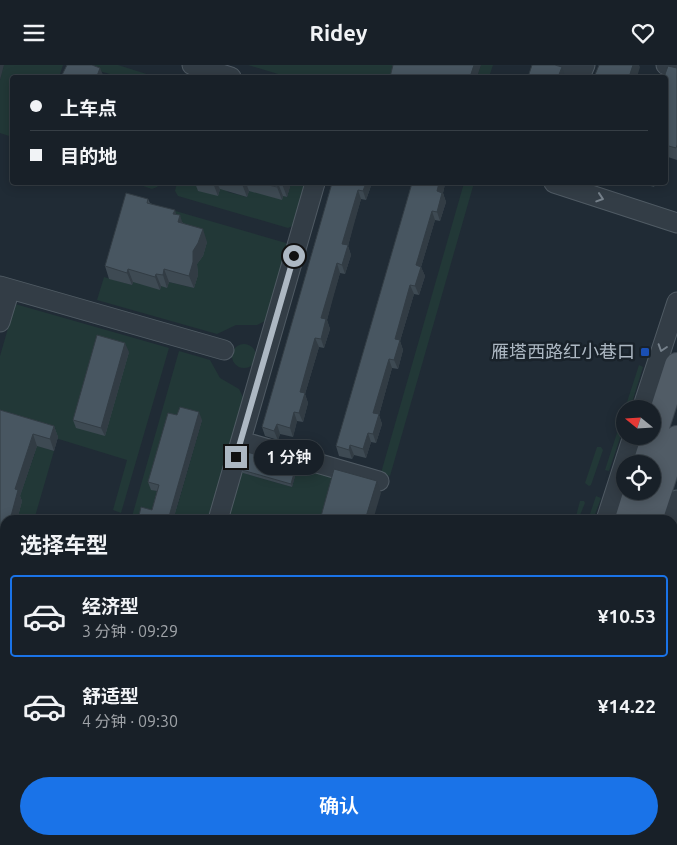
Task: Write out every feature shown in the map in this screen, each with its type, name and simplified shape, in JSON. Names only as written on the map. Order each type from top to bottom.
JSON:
[{"type":"main road","points":[[648,455],[677,365]]},
{"type":"main road","points":[[632,515],[677,438]]},
{"type":"main road","points":[[631,515],[634,500]]},
{"type":"street","points":[[192,65],[224,75]]},
{"type":"street","points":[[562,65],[582,72],[585,65]]},
{"type":"street","points":[[666,65],[677,68]]},
{"type":"street","points":[[219,515],[314,185]]},
{"type":"street","points":[[560,185],[677,223]]},
{"type":"street","points":[[0,322],[5,287],[224,350]]},
{"type":"street","points":[[645,400],[677,302]]},
{"type":"street","points":[[241,441],[379,481]]},
{"type":"street","points":[[630,515],[633,445]]},
{"type":"street","points":[[672,515],[677,500]]},
{"type":"green space","points":[[4,65],[63,65],[60,75],[10,75],[10,136],[0,133],[0,80]]},
{"type":"green space","points":[[77,65],[118,65],[150,75],[114,75]]},
{"type":"green space","points":[[248,65],[393,65],[390,75],[281,75]]},
{"type":"green space","points":[[481,65],[493,65],[490,75],[478,75]]},
{"type":"green space","points":[[140,185],[158,185],[152,189]]},
{"type":"green space","points":[[176,185],[223,185],[228,192],[247,197],[250,186],[287,197],[289,185],[306,185],[294,225],[288,228],[178,196],[175,191]]},
{"type":"green space","points":[[463,185],[473,185],[390,476],[381,473]]},
{"type":"green space","points":[[127,197],[286,243],[287,246],[265,321],[257,325],[236,325],[217,334],[97,300],[104,277],[132,285],[136,272],[161,286],[169,282],[194,288],[197,267]]},
{"type":"green space","points":[[15,304],[169,348],[121,513],[113,510],[127,460],[0,421],[0,356]]},
{"type":"green space","points":[[244,344],[253,347],[256,356],[253,365],[244,368],[235,365],[232,356],[235,347]]},
{"type":"green space","points":[[179,351],[210,360],[220,378],[239,389],[244,399],[211,515],[132,515]],"holes":[[[202,420],[177,507],[162,493],[151,489]]]},
{"type":"green space","points":[[639,365],[643,367],[633,400],[628,400]]},
{"type":"green space","points":[[616,436],[616,445],[618,445],[609,471],[605,470]]},
{"type":"green space","points":[[29,443],[54,451],[35,515],[17,515],[18,500],[35,453]]},
{"type":"green space","points":[[597,447],[601,447],[603,450],[591,485],[589,486],[585,483]]},
{"type":"green space","points":[[298,466],[339,478],[328,515],[228,515],[240,472],[292,487]]},
{"type":"green space","points":[[596,496],[601,498],[595,515],[590,515]]},
{"type":"green space","points":[[580,501],[584,501],[585,503],[580,515],[576,515]]},
{"type":"building","points":[[67,65],[92,65],[100,68],[97,75],[62,75]]},
{"type":"building","points":[[393,65],[474,65],[471,75],[390,75]]},
{"type":"building","points":[[532,65],[555,65],[562,67],[559,75],[529,75]]},
{"type":"building","points":[[599,65],[633,65],[630,75],[595,75]]},
{"type":"building","points":[[668,66],[677,68],[676,148],[668,146],[668,75],[665,75]]},
{"type":"building","points":[[331,185],[365,185],[363,191],[358,190],[342,244],[348,245],[342,265],[337,263],[321,318],[326,319],[321,339],[315,338],[300,392],[305,393],[299,413],[294,412],[290,428],[277,424],[274,431],[262,427]]},
{"type":"building","points":[[411,185],[438,185],[437,191],[442,193],[437,212],[432,211],[416,265],[421,267],[415,286],[410,285],[395,339],[400,340],[394,360],[389,359],[373,413],[379,414],[373,434],[368,433],[363,449],[350,445],[349,450],[336,446]]},
{"type":"building","points":[[126,193],[148,199],[147,203],[175,210],[173,214],[180,215],[178,222],[203,229],[193,251],[193,262],[189,276],[164,269],[163,275],[156,274],[155,277],[128,269],[127,273],[105,266]]},
{"type":"building","points":[[97,335],[125,343],[101,428],[73,420]]},
{"type":"building","points":[[180,407],[199,412],[169,515],[139,515],[141,507],[152,510],[159,485],[148,482],[168,413],[177,415]]},
{"type":"building","points":[[0,410],[54,426],[50,439],[33,434],[15,489],[18,490],[11,515],[0,515]]},
{"type":"building","points":[[247,452],[296,466],[291,484],[242,470]]},
{"type":"building","points":[[334,469],[377,481],[367,515],[321,515]]},
{"type":"place","name":"雁塔西路红小巷口","points":[[645,352]]},
{"type":"route","points":[[236,457],[294,256]]}]
